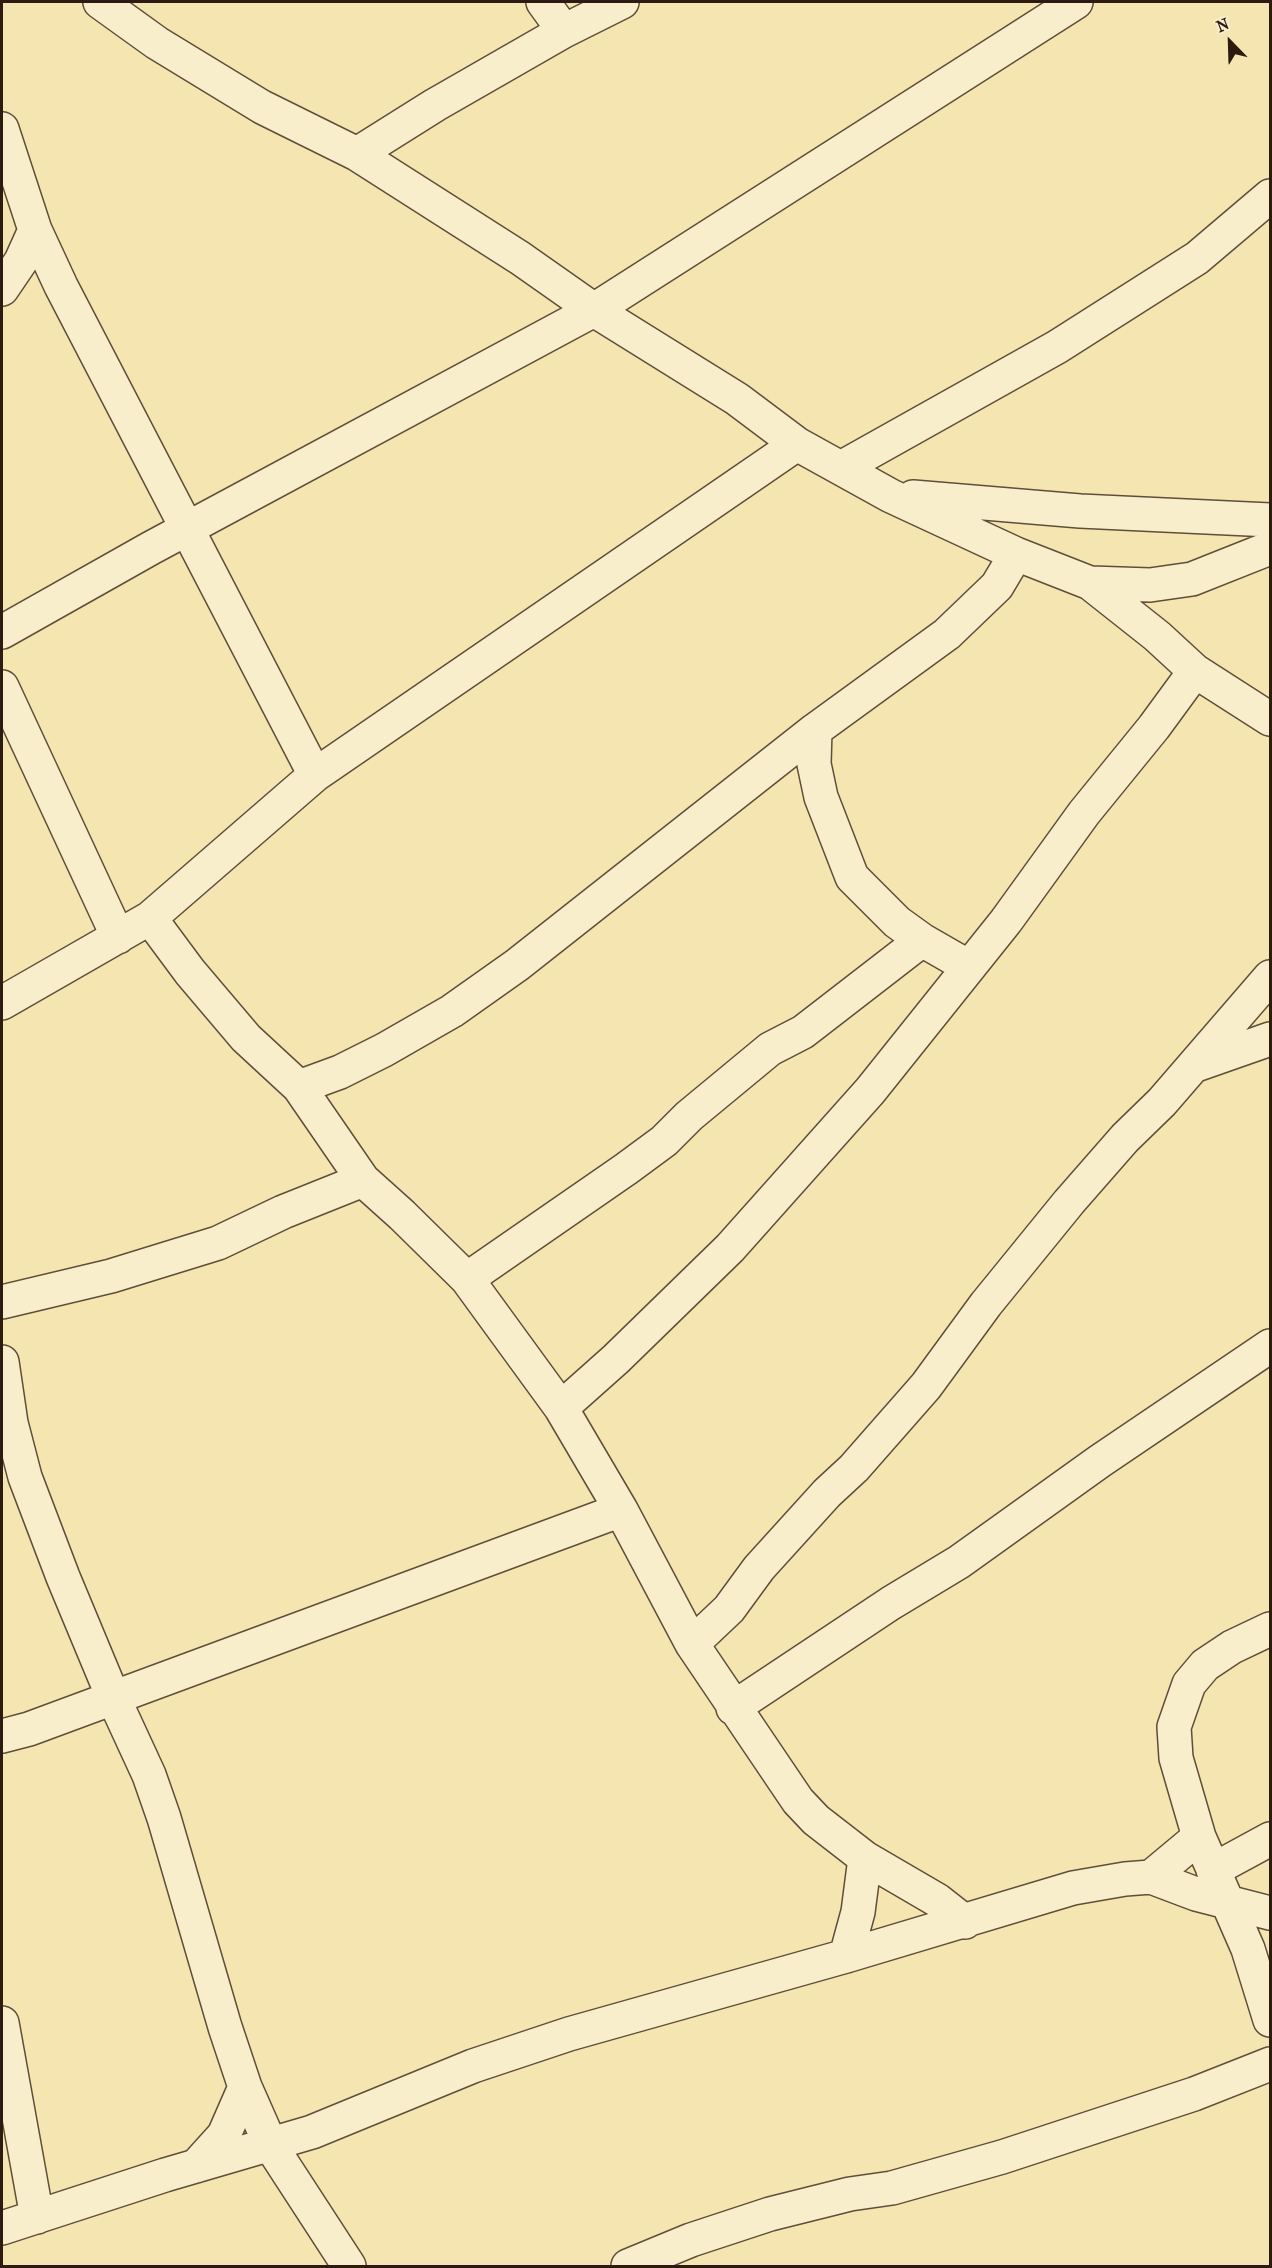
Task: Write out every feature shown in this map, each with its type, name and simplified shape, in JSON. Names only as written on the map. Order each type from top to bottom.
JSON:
[{"type":"street","points":[[100,2],[157,43],[262,107],[357,154],[520,258],[594,310],[737,399],[797,444],[891,496],[1016,554],[1090,583],[1157,636],[1195,672],[1270,719]]},
{"type":"street","points":[[543,2],[564,31]]},
{"type":"street","points":[[357,154],[435,105],[564,31],[622,2]]},
{"type":"street","points":[[2,632],[594,310],[1076,2]]},
{"type":"street","points":[[2,129],[34,230],[315,775]]},
{"type":"street","points":[[841,468],[1057,347],[1197,258],[1270,196]]},
{"type":"street","points":[[2,289],[21,261],[34,230]]},
{"type":"street","points":[[2,1003],[150,918],[315,775],[797,444]]},
{"type":"street","points":[[891,496],[1080,511],[1270,520]]},
{"type":"street","points":[[1090,583],[1150,585],[1192,579],[1270,548]]},
{"type":"street","points":[[298,1087],[340,1072],[384,1050],[452,1011],[517,965],[815,730],[947,634],[997,586],[1016,554]]},
{"type":"street","points":[[561,1408],[616,1359],[730,1248],[870,1091],[969,968],[1084,813],[1154,727],[1195,672]]},
{"type":"street","points":[[2,687],[118,937]]},
{"type":"street","points":[[815,730],[814,764],[821,797],[852,877],[897,922],[969,968]]},
{"type":"street","points":[[150,918],[189,972],[246,1038],[298,1087],[363,1180],[467,1279],[561,1408],[621,1510],[692,1644],[733,1708],[798,1801],[816,1820],[865,1858],[937,1900],[965,1922]]},
{"type":"street","points":[[467,1279],[635,1162],[770,1049],[802,1032],[922,940]]},
{"type":"street","points":[[692,1644],[729,1609],[759,1568],[827,1493],[854,1468],[926,1386],[986,1304],[1069,1202],[1125,1138],[1162,1102],[1270,977]]},
{"type":"street","points":[[1195,1065],[1270,1039]]},
{"type":"street","points":[[2,1302],[111,1276],[208,1246],[283,1212],[363,1180]]},
{"type":"street","points":[[733,1708],[891,1603],[959,1562],[1100,1461],[1270,1346]]},
{"type":"street","points":[[2,1362],[11,1423],[25,1476],[63,1577],[113,1697],[149,1775],[245,2087],[271,2146],[349,2266]]},
{"type":"street","points":[[2,1736],[29,1730],[621,1510]]},
{"type":"street","points":[[1270,1629],[1232,1647],[1204,1665],[1189,1684],[1174,1727],[1176,1758],[1199,1837],[1248,1949],[1270,2020]]},
{"type":"street","points":[[1151,1877],[1199,1837]]},
{"type":"street","points":[[1214,1870],[1270,1839]]},
{"type":"street","points":[[846,1956],[858,1912],[865,1858]]},
{"type":"street","points":[[2,2228],[196,2166],[271,2146],[312,2132],[473,2066],[569,2034],[965,1922],[1073,1888],[1151,1877],[1227,1903],[1270,1913]]},
{"type":"street","points":[[2,2023],[37,2217]]},
{"type":"street","points":[[628,2266],[691,2240],[770,2214],[850,2194],[892,2188],[1002,2157],[1184,2097],[1270,2064]]},
{"type":"street","points":[[196,2166],[224,2135],[245,2087]]}]
